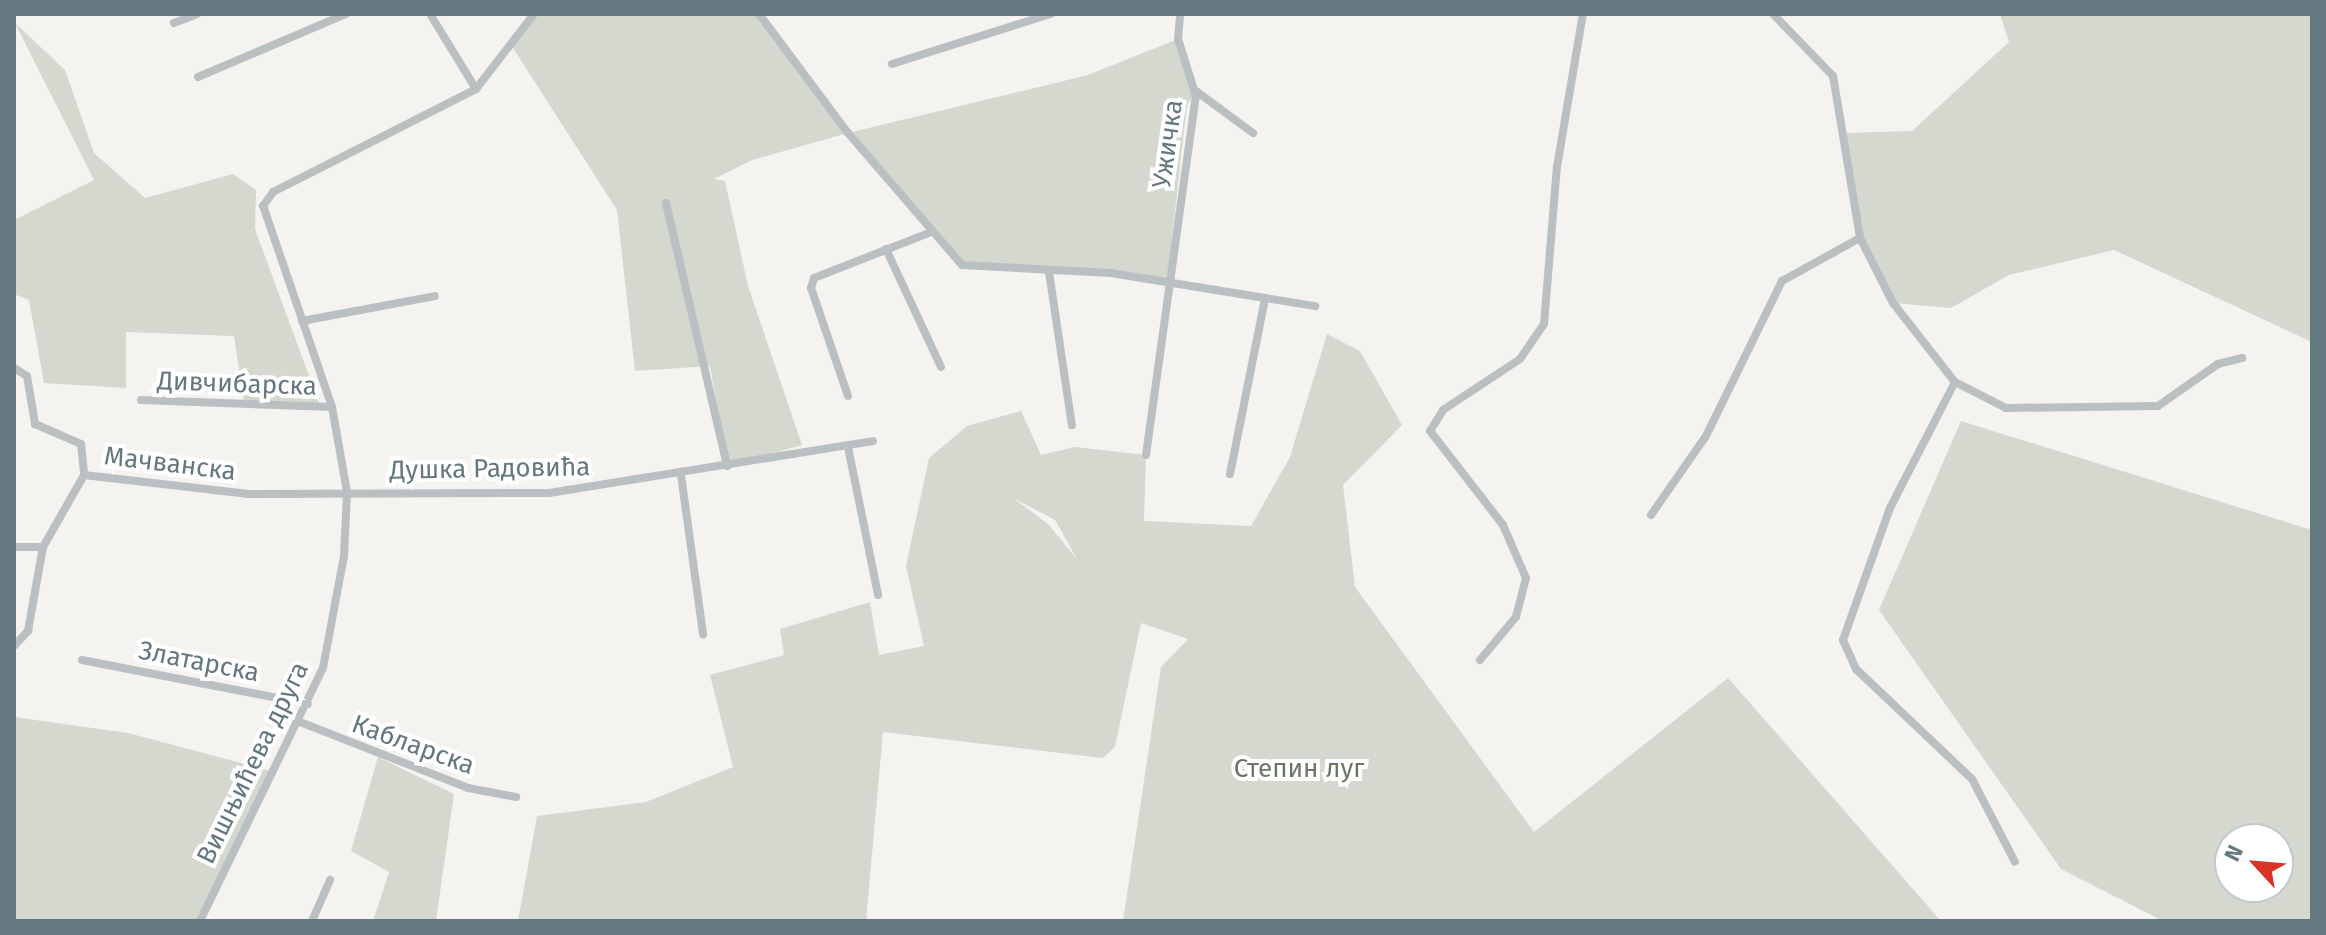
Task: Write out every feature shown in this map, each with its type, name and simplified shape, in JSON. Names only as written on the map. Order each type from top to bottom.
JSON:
[{"type":"street","points":[[174,23],[197,14]]},
{"type":"street","points":[[198,77],[346,14]]},
{"type":"street","points":[[430,14],[476,89]]},
{"type":"street","name":"Вишњићева друга","points":[[200,921],[300,722],[337,614],[347,492],[332,407],[264,215],[267,199],[476,89],[534,14]]},
{"type":"street","points":[[759,14],[929,233],[962,265],[1167,282],[1264,304],[1315,306]]},
{"type":"street","points":[[892,64],[1051,14]]},
{"type":"street","name":"Ужичка","points":[[1146,455],[1167,282],[1196,91],[1178,39],[1180,14]]},
{"type":"street","points":[[1480,660],[1516,617],[1526,578],[1503,525],[1430,431],[1443,410],[1520,359],[1544,324],[1557,167],[1583,14]]},
{"type":"street","points":[[1773,14],[1837,85],[1860,238],[1893,303],[1955,382],[2006,408],[2158,406],[2218,364],[2242,358]]},
{"type":"street","points":[[1196,91],[1253,133]]},
{"type":"street","points":[[666,203],[727,466]]},
{"type":"street","points":[[848,396],[811,288],[822,273],[929,233]]},
{"type":"street","points":[[1651,515],[1706,436],[1782,281],[1860,238]]},
{"type":"street","points":[[886,249],[941,367]]},
{"type":"street","points":[[1049,272],[1072,425]]},
{"type":"street","points":[[302,321],[435,296]]},
{"type":"street","points":[[1230,474],[1264,304]]},
{"type":"street","points":[[14,368],[27,376],[35,424],[81,444],[84,475]]},
{"type":"street","points":[[1955,382],[1890,508],[1843,640],[1856,669],[1972,779],[2015,862]]},
{"type":"street","name":"Дивчибарска","points":[[141,400],[332,407]]},
{"type":"street","name":"Душка Радовића","points":[[347,492],[549,493],[681,475],[873,441]]},
{"type":"street","points":[[848,447],[878,595]]},
{"type":"street","name":"Мачванска","points":[[14,646],[28,631],[43,547],[84,475],[249,494],[347,492]]},
{"type":"street","points":[[681,475],[703,634]]},
{"type":"street","points":[[14,547],[43,547]]},
{"type":"street","name":"Златарска","points":[[82,660],[308,704]]},
{"type":"street","name":"Кабларска","points":[[300,722],[468,788],[516,797]]},
{"type":"street","points":[[312,921],[330,880]]},
{"type":"green space","points":[[537,14],[759,14],[848,133],[752,160],[714,179],[725,181],[748,286],[802,445],[727,466],[710,366],[635,371],[617,210],[511,45]]},
{"type":"green space","points":[[2000,14],[2312,14],[2312,342],[2114,250],[2009,275],[1951,308],[1893,303],[1856,221],[1843,133],[1912,131],[2009,42]]},
{"type":"green space","points":[[15,23],[65,70],[94,153],[145,198],[233,174],[256,190],[255,229],[319,403],[245,408],[234,336],[126,332],[126,388],[44,383],[29,300],[14,294],[14,220],[94,180]]},
{"type":"green space","points":[[1178,39],[1196,91],[1187,105],[1167,282],[954,260],[848,133],[1088,75]]},
{"type":"green space","name":"Степин луг","points":[[1327,334],[1360,351],[1402,425],[1343,485],[1355,587],[1534,832],[1728,678],[1941,921],[1123,921],[1161,667],[1188,639],[1141,623],[1115,747],[1103,758],[883,732],[866,921],[518,921],[537,816],[646,802],[733,767],[710,675],[784,655],[780,629],[870,602],[879,655],[924,646],[906,566],[929,458],[967,426],[1021,411],[1041,455],[1075,447],[1146,455],[1144,521],[1251,526],[1290,457]],"holes":[[[1013,498],[1055,520],[1077,559],[1048,524]]]},
{"type":"green space","points":[[1961,421],[2312,530],[2312,921],[2163,921],[2061,869],[1879,610]]},
{"type":"green space","points":[[14,717],[128,733],[275,772],[200,921],[14,921]]},
{"type":"green space","points":[[378,757],[454,794],[436,921],[373,921],[389,872],[351,851]]}]
